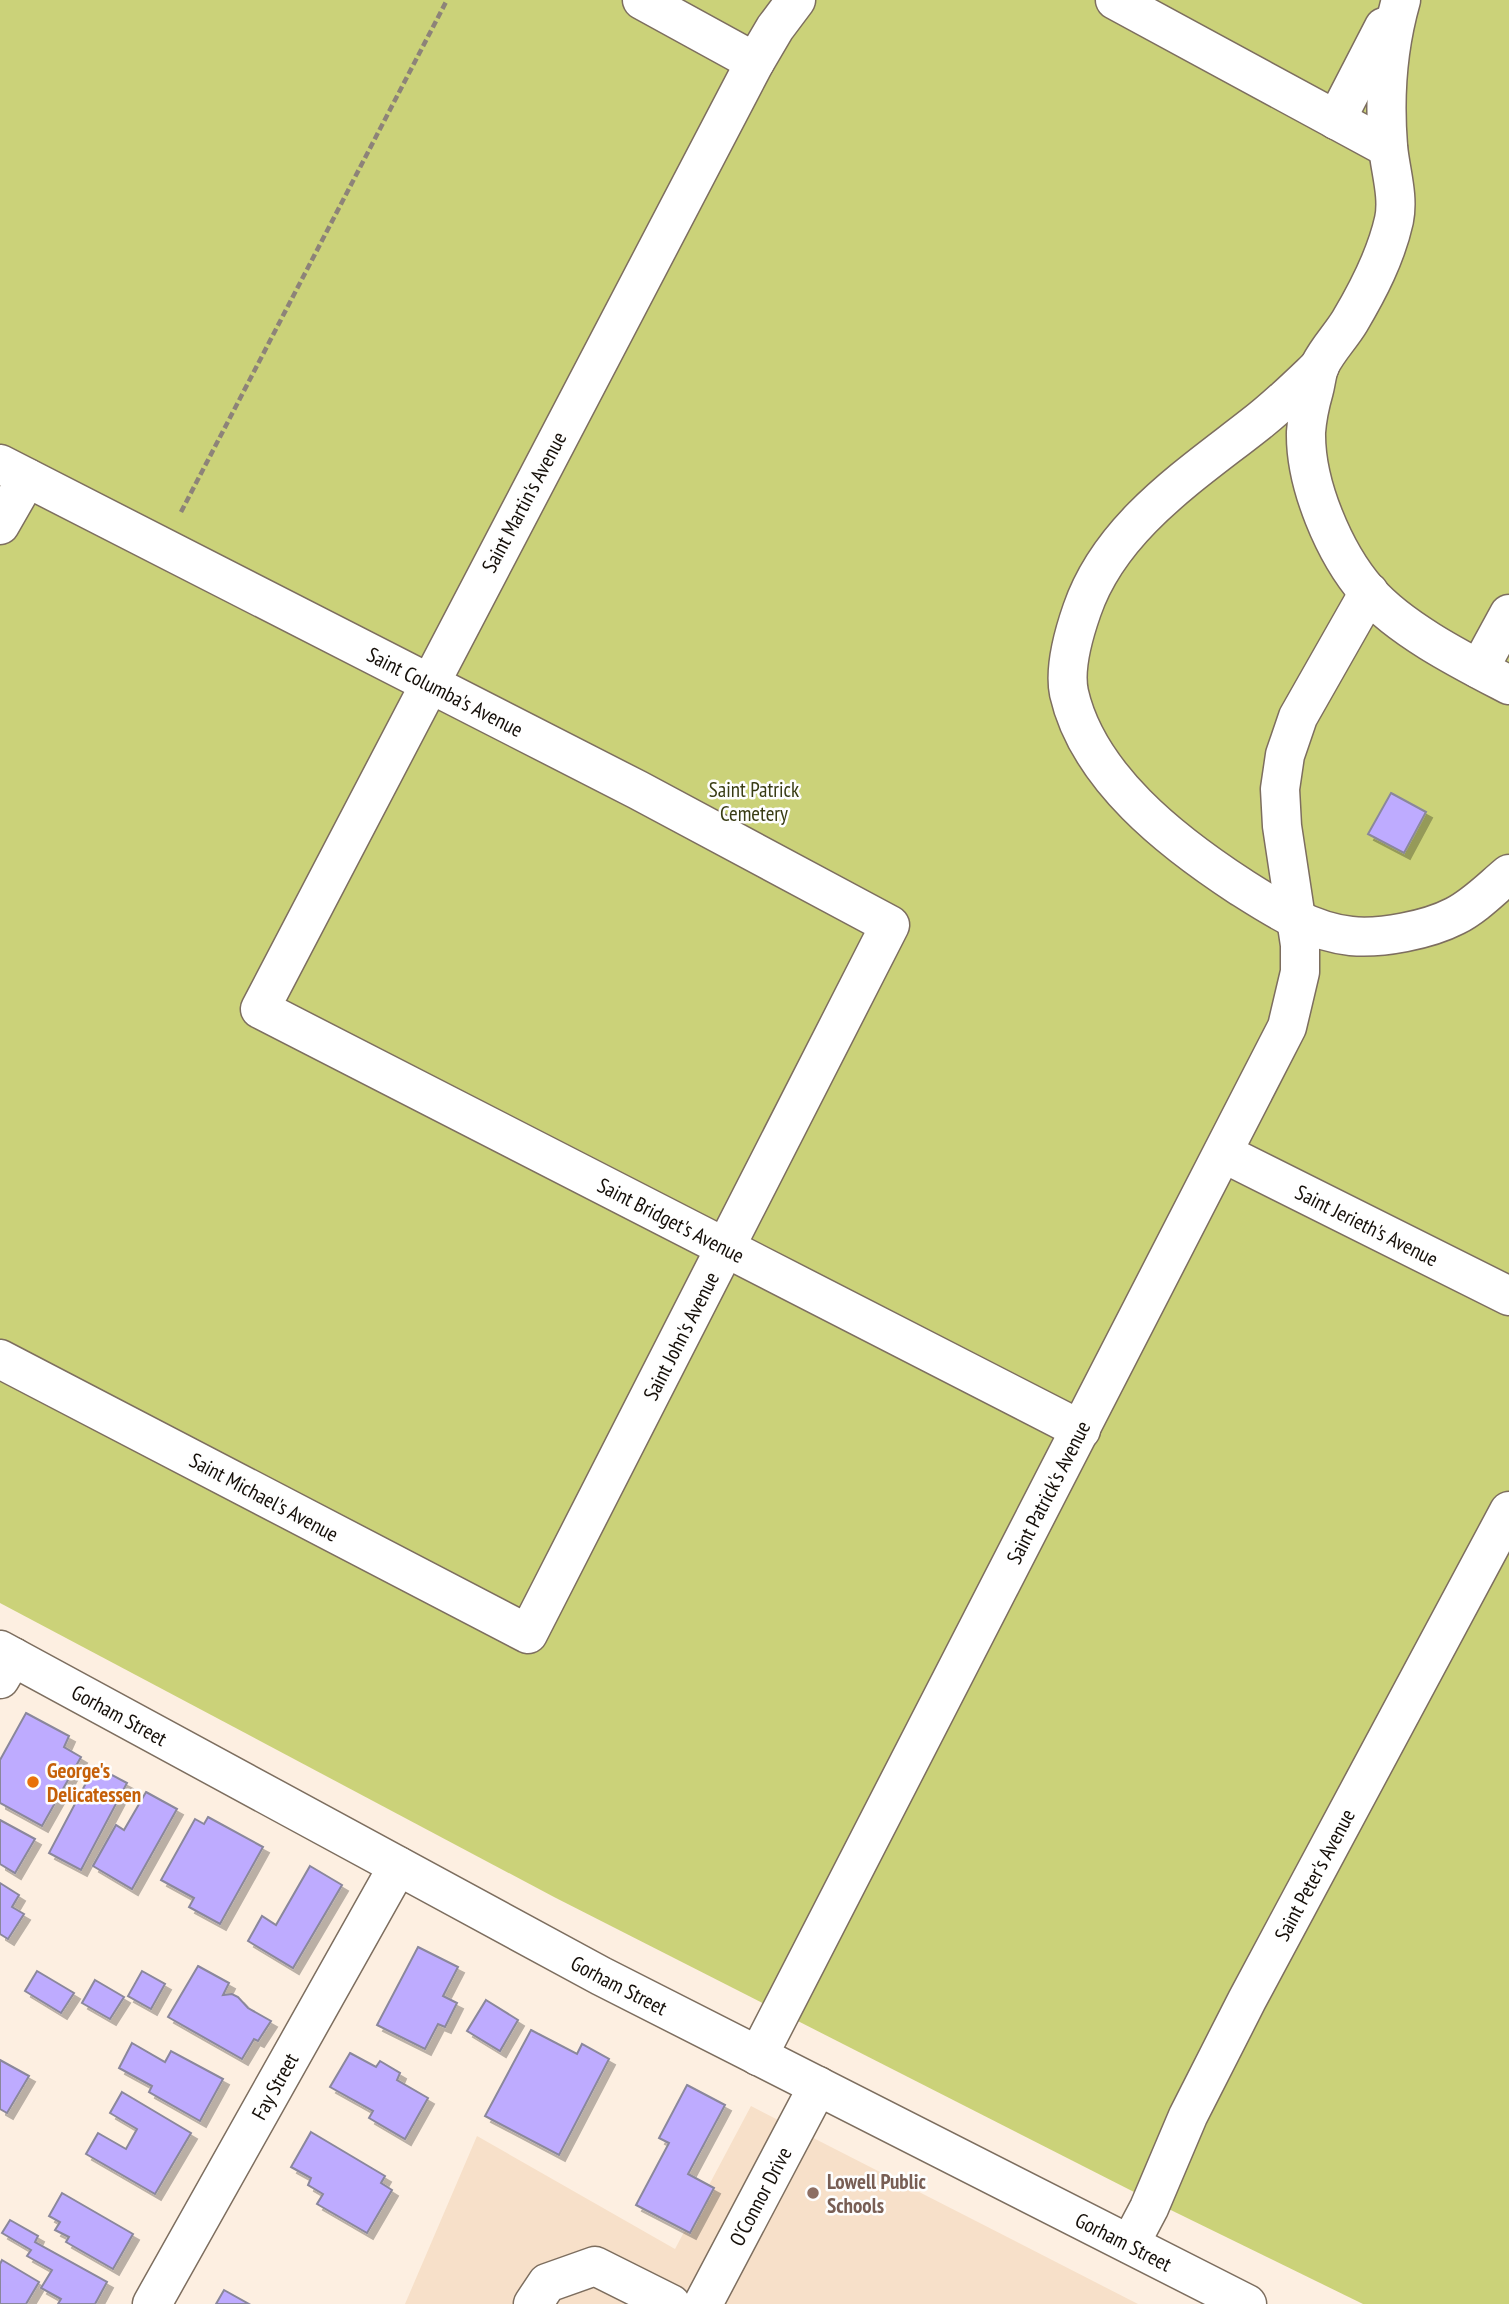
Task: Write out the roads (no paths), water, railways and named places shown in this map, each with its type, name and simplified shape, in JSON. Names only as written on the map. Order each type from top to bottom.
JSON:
[{"type":"main road","points":[[642,0],[755,62]]},
{"type":"main road","name":"Saint Martin's Avenue","points":[[260,1009],[755,62],[796,0]]},
{"type":"main road","points":[[1115,0],[1388,148]]},
{"type":"main road","points":[[1336,120],[1400,0]]},
{"type":"main road","points":[[1400,0],[1392,30],[1386,92],[1395,216],[1387,247],[1373,279],[1320,366],[1256,424],[1158,501],[1099,571],[1071,648],[1068,690],[1080,728],[1102,764],[1136,805],[1212,868],[1295,919],[1350,936],[1381,936],[1454,916],[1509,874]]},
{"type":"main road","points":[[1320,366],[1306,432],[1310,466],[1319,503],[1332,536],[1369,592],[1396,616],[1432,641],[1494,677],[1509,614]]},
{"type":"main road","points":[[0,525],[13,471]]},
{"type":"main road","name":"Saint Columba's Avenue","points":[[13,471],[638,790],[890,925]]},
{"type":"main road","name":"Saint Patrick's Avenue","points":[[758,2056],[1287,1027],[1300,972],[1300,945],[1280,789],[1285,755],[1298,717],[1369,592]]},
{"type":"main road","name":"Saint John's Avenue","points":[[528,1634],[890,925]]},
{"type":"main road","name":"Saint Bridget's Avenue","points":[[260,1009],[1081,1430]]},
{"type":"main road","name":"Saint Jerieth's Avenue","points":[[1223,1153],[1509,1296]]},
{"type":"main road","name":"Saint Michael's Avenue","points":[[0,1359],[528,1634]]},
{"type":"main road","name":"Saint Peter's Avenue","points":[[1130,2244],[1149,2208],[1188,2116],[1247,2000],[1509,1511]]},
{"type":"main road","name":"Gorham Street","points":[[4,1662],[398,1866],[590,1970],[1247,2304]]},
{"type":"main road","name":"Fay Street","points":[[152,2304],[398,1866]]},
{"type":"main road","name":"O'Connor Drive","points":[[703,2304],[818,2086]]},
{"type":"main road","points":[[540,2293],[595,2266],[671,2304]]},
{"type":"place","name":"George's Delicatessen","points":[[33,1782]]},
{"type":"place","name":"Lowell Public Schools","points":[[813,2193]]},
{"type":"park label","name":"Saint Patrick Cemetery","points":[[754,801]]}]
